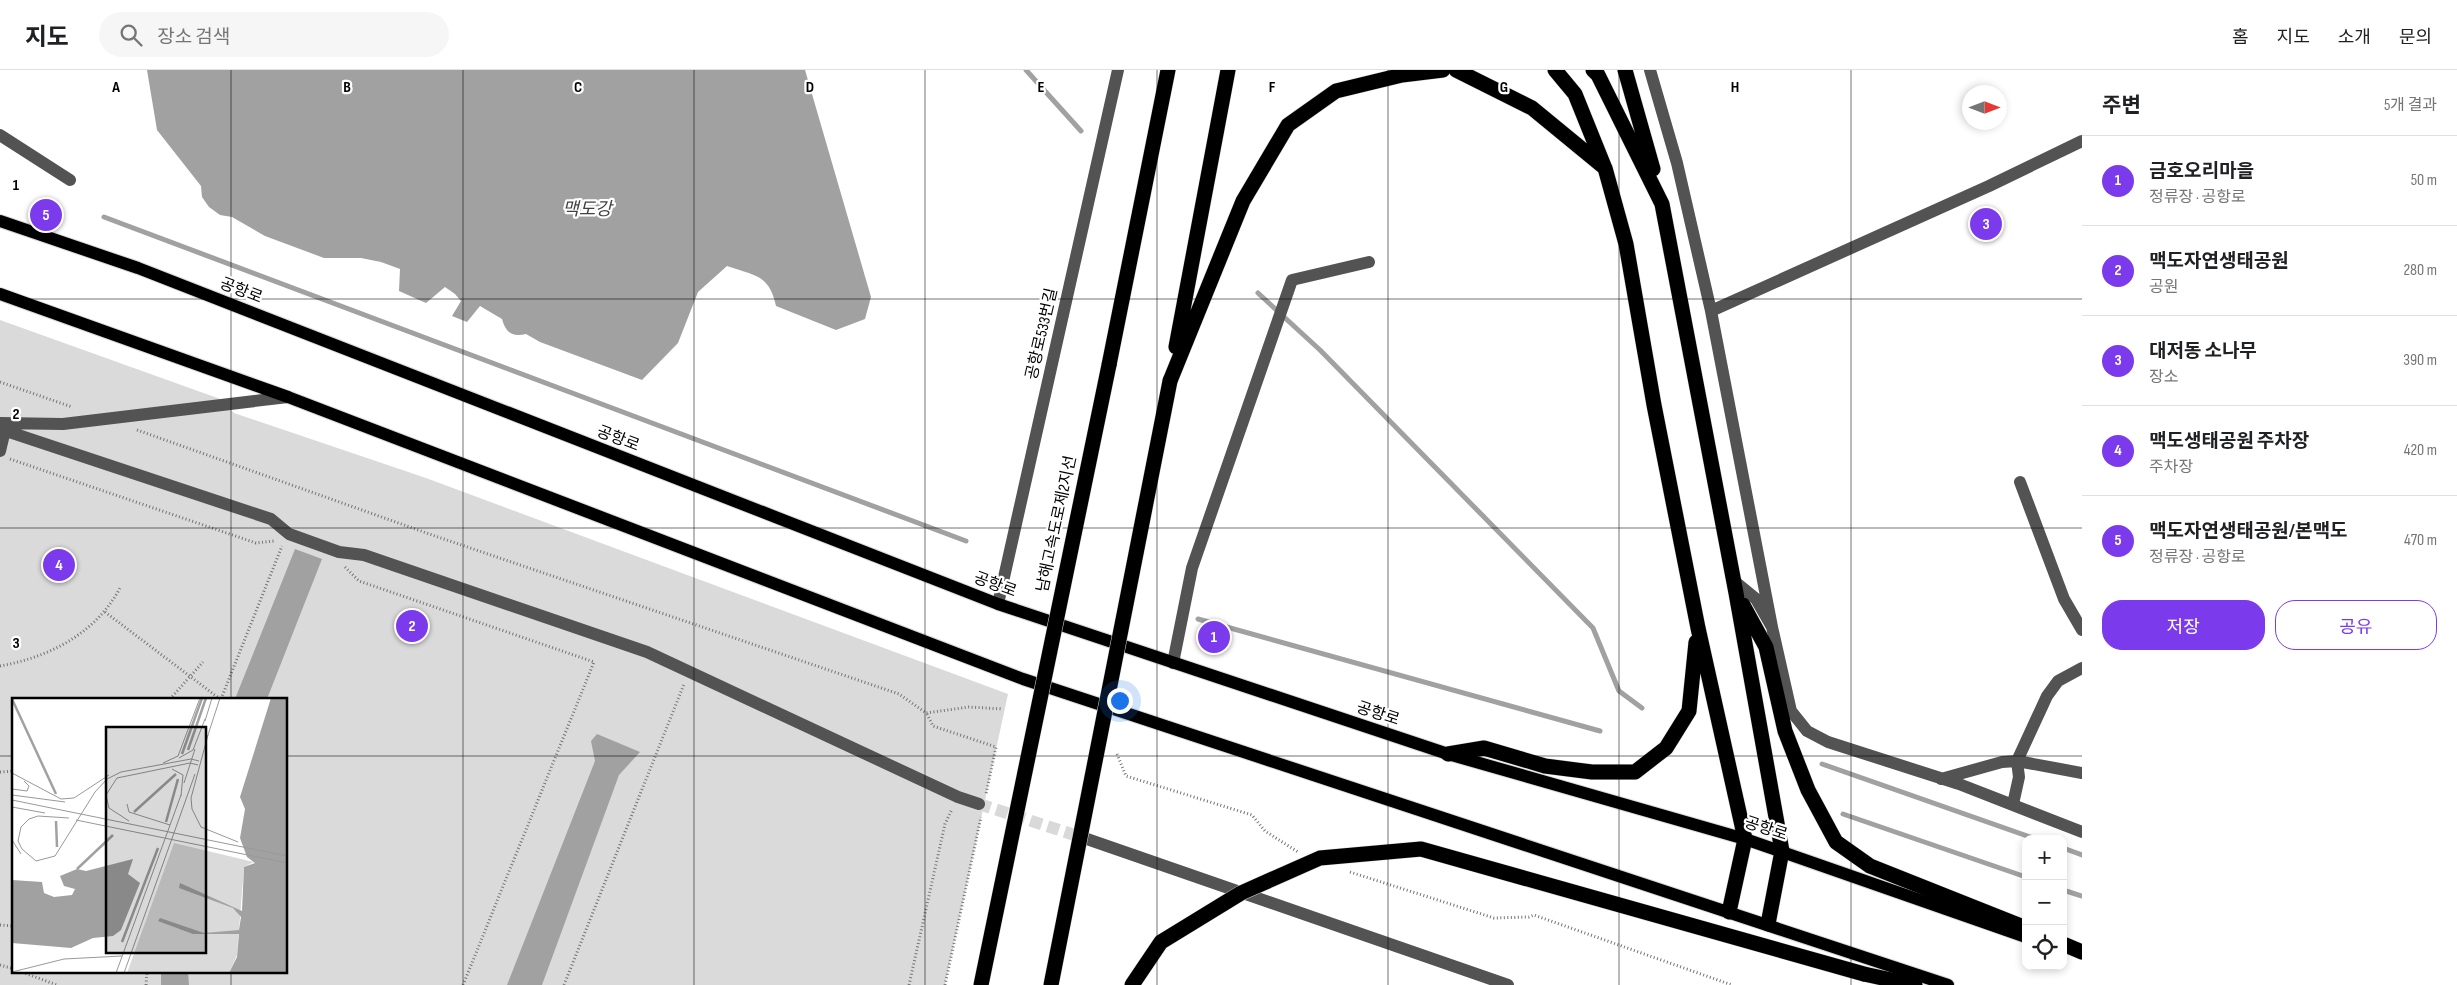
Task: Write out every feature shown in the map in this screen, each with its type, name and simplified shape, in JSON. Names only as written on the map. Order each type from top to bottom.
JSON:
[{"type":"highway","name":"남해고속도로제2지선","points":[[980,985],[1109,365],[1168,70]]},
{"type":"highway","points":[[1050,985],[1230,70]]},
{"type":"highway","points":[[1170,381],[1243,201],[1288,125],[1336,91],[1402,75],[1443,70]]},
{"type":"highway","points":[[1456,70],[1532,108],[1605,168]]},
{"type":"highway","points":[[1555,70],[1575,94],[1605,168],[1626,244],[1654,405],[1698,628],[1745,839],[1729,912]]},
{"type":"highway","points":[[1592,70],[1598,75],[1662,204]]},
{"type":"highway","points":[[1625,70],[1662,204],[1735,587],[1782,851],[1768,924]]},
{"type":"highway","points":[[1735,587],[1766,647],[1785,731],[1808,790],[1836,842],[1870,866],[2022,926]]},
{"type":"highway","points":[[1448,754],[1484,748],[1545,766],[1592,772],[1635,772],[1666,748],[1689,711],[1698,628]]},
{"type":"highway","points":[[1132,985],[1161,942],[1241,893],[1320,858],[1421,849],[1864,974],[1915,985]]},
{"type":"highway","points":[[2067,946],[2082,952]]},
{"type":"main road","name":"공항로","points":[[0,221],[138,268],[998,604],[1448,754],[1745,839],[2022,936]]},
{"type":"main road","points":[[0,294],[288,397],[1023,679],[1948,985]]},
{"type":"main road","points":[[2067,951],[2082,956]]},
{"type":"street","name":"공항로533번길","points":[[998,604],[1118,70]]},
{"type":"street","points":[[1650,70],[1677,163],[1711,312],[1772,627],[1791,711],[1807,731],[1828,742],[2013,804],[2082,832]]},
{"type":"street","points":[[0,135],[70,180]]},
{"type":"street","points":[[1711,312],[1989,186],[2082,141]]},
{"type":"street","points":[[1173,663],[1192,568],[1292,280],[1369,262]]},
{"type":"street","points":[[2,427],[63,424],[288,397]]},
{"type":"street","points":[[1,454],[2,427]]},
{"type":"street","points":[[2,427],[271,519],[289,534],[339,552],[364,555],[647,652],[958,797],[979,804]]},
{"type":"street","points":[[2020,482],[2064,599],[2082,630]]},
{"type":"street","points":[[1735,587],[1756,599],[1772,627]]},
{"type":"street","points":[[2013,804],[2019,777],[2017,761],[2047,696],[2058,680],[2082,668]]},
{"type":"street","points":[[1942,779],[2002,762],[2017,761],[2082,773]]},
{"type":"street","points":[[1087,840],[1508,985]]},
{"type":"path","points":[[0,382],[80,410]]},
{"type":"path","points":[[134,429],[435,536],[898,694],[926,714],[969,706],[1003,709]]},
{"type":"path","points":[[1,454],[256,543],[283,540],[221,698]]},
{"type":"path","points":[[339,561],[359,581],[594,662],[463,985]]},
{"type":"path","points":[[0,666],[29,660],[64,646],[87,630],[105,612],[121,586]]},
{"type":"path","points":[[105,612],[220,698]]},
{"type":"path","points":[[171,698],[203,662]]},
{"type":"path","points":[[564,985],[689,672]]},
{"type":"path","points":[[1117,754],[1120,766],[1126,776],[1252,815],[1265,831],[1301,853]]},
{"type":"path","points":[[909,985],[945,824],[958,797]]},
{"type":"path","points":[[1347,871],[1494,918],[1529,917],[1534,915],[1732,985]]},
{"type":"path","points":[[945,985],[966,886]]},
{"type":"path","points":[[0,964],[12,969]]},
{"type":"path","points":[[22,972],[57,985]]},
{"type":"path","points":[[146,985],[147,972]]},
{"type":"shaded area","points":[[0,320],[223,400],[234,413],[426,478],[1008,694],[945,985],[0,985]]},
{"type":"water","name":"맥도강","points":[[147,70],[805,70],[871,297],[865,319],[836,330],[776,306],[765,282],[753,275],[727,266],[698,292],[678,343],[642,380],[540,342],[526,334],[517,335],[510,333],[505,328],[502,319],[480,306],[467,322],[452,316],[461,301],[445,287],[426,303],[399,291],[400,269],[381,262],[361,258],[324,258],[265,236],[232,217],[220,215],[209,207],[202,197],[201,186],[157,130]]},
{"type":"water","points":[[295,549],[322,559],[267,698],[235,698]]},
{"type":"water","points":[[597,734],[640,752],[619,775],[542,985],[507,985],[595,761],[591,741]]},
{"type":"water","points":[[161,972],[188,972],[189,985],[161,985]]},
{"type":"waterway","points":[[1026,70],[1081,131]]},
{"type":"waterway","points":[[104,217],[966,541]]},
{"type":"waterway","points":[[1258,293],[1320,350],[1593,628],[1619,691],[1642,708]]},
{"type":"waterway","points":[[1198,619],[1600,731]]},
{"type":"waterway","points":[[1822,764],[2025,835]]},
{"type":"waterway","points":[[1843,814],[2022,876]]},
{"type":"waterway","points":[[2067,849],[2082,855]]},
{"type":"waterway","points":[[2067,891],[2082,896]]},
{"type":"tunnel","points":[[979,804],[1087,839]]},
{"type":"place","name":"맥도자연생태공원/본맥도","points":[[46,215]]},
{"type":"place","name":"대저동 소나무","points":[[1986,224]]},
{"type":"place","name":"맥도생태공원 주차장","points":[[59,565]]},
{"type":"place","name":"맥도자연생태공원","points":[[412,626]]},
{"type":"place","name":"금호오리마을","points":[[1214,637]]}]
